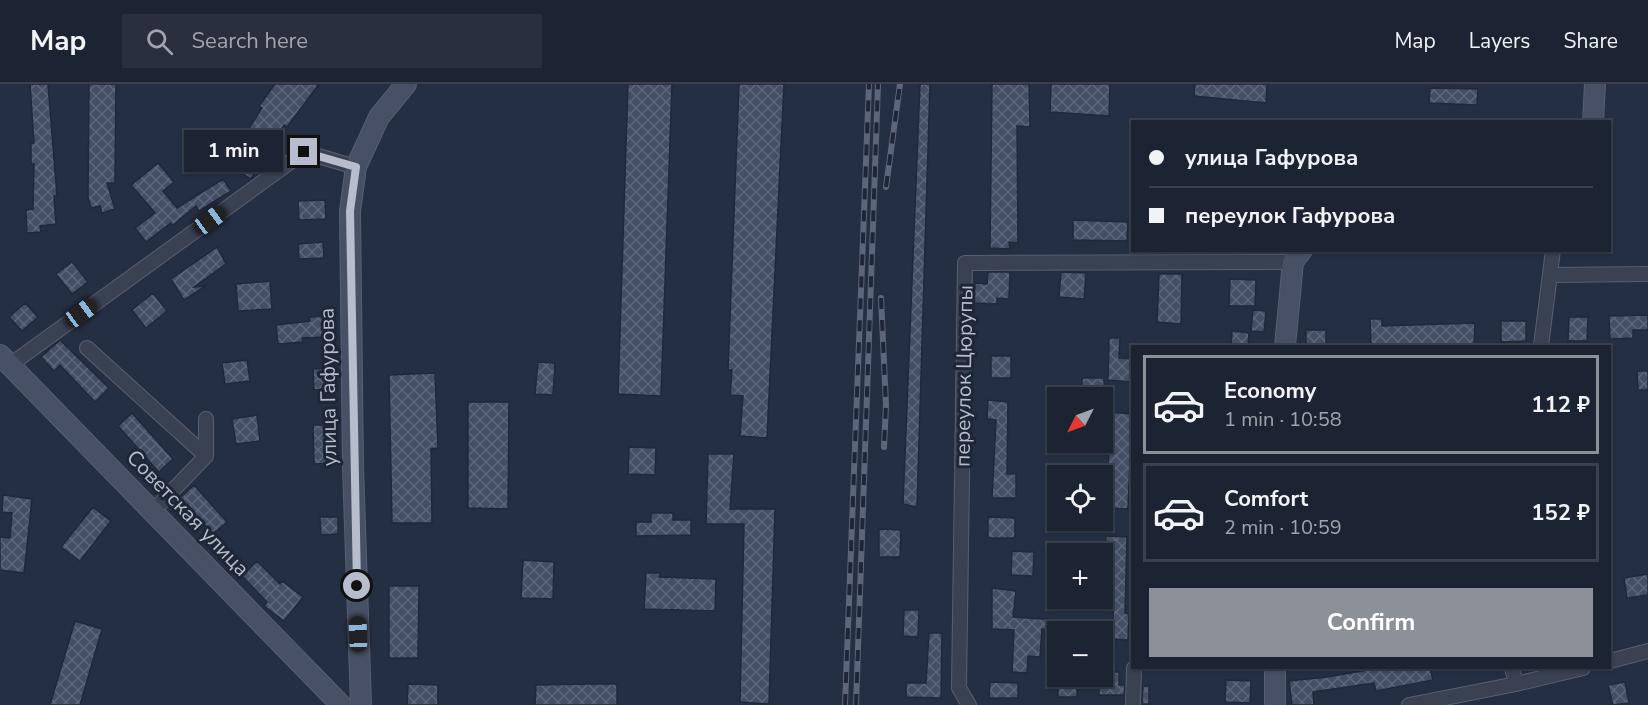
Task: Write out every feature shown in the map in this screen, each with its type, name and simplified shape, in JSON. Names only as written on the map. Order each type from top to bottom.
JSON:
[{"type":"street","name":"улица Гафурова","points":[[361,705],[353,467],[350,211],[356,167],[379,117],[406,84]]},
{"type":"street","points":[[1593,120],[1595,84]]},
{"type":"street","points":[[5,360],[304,152],[356,167]]},
{"type":"street","points":[[1541,345],[1553,252]]},
{"type":"street","points":[[1285,345],[1297,256]]},
{"type":"street","name":"переулок Цюрупы","points":[[969,705],[959,688],[965,263],[1297,256]]},
{"type":"street","points":[[1550,275],[1648,274]]},
{"type":"street","points":[[87,348],[206,456]]},
{"type":"street","name":"Советская улица","points":[[5,360],[341,705]]},
{"type":"street","points":[[153,511],[206,456],[206,419]]},
{"type":"street","points":[[1611,661],[1648,651]]},
{"type":"street","points":[[1133,705],[1134,669]]},
{"type":"street","points":[[1275,669],[1275,705]]},
{"type":"street","points":[[1512,669],[1516,684]]},
{"type":"street","points":[[1409,705],[1579,669]]},
{"type":"building","points":[[30,84],[48,84],[57,196],[54,196],[56,224],[40,226],[41,232],[27,233],[26,210],[33,209],[34,164],[31,164],[31,143],[34,143]]},
{"type":"building","points":[[89,84],[116,84],[115,183],[107,183],[115,209],[102,213],[100,206],[91,208],[88,197]]},
{"type":"building","points":[[275,84],[319,84],[287,127],[284,125],[251,179],[227,163],[262,108],[259,106]]},
{"type":"building","points":[[628,84],[672,84],[661,396],[618,394]]},
{"type":"building","points":[[739,84],[784,84],[767,438],[740,436],[743,396],[730,395],[732,370],[728,370]]},
{"type":"building","points":[[920,84],[930,84],[917,507],[903,504]]},
{"type":"building","points":[[992,84],[1029,84],[1030,127],[1017,126],[1018,243],[1009,242],[1010,249],[990,248]]},
{"type":"building","points":[[1051,84],[1110,84],[1109,116],[1050,112]]},
{"type":"building","points":[[1195,84],[1267,84],[1266,103],[1194,96]]},
{"type":"building","points":[[1430,88],[1478,89],[1477,105],[1429,103]]},
{"type":"building","points":[[158,163],[174,182],[163,191],[177,208],[223,179],[231,191],[199,211],[196,206],[173,225],[171,223],[146,242],[135,228],[155,213],[131,185]]},
{"type":"building","points":[[325,200],[326,219],[299,220],[298,201]]},
{"type":"building","points":[[1073,220],[1128,222],[1127,241],[1073,240]]},
{"type":"building","points":[[323,242],[324,258],[299,259],[298,244]]},
{"type":"building","points":[[217,247],[226,264],[194,287],[206,286],[184,300],[171,279]]},
{"type":"building","points":[[72,262],[88,282],[72,294],[56,274]]},
{"type":"building","points":[[988,272],[1010,272],[1009,299],[997,298],[997,304],[974,303],[975,283],[987,284]]},
{"type":"building","points":[[1061,272],[1086,273],[1084,299],[1059,297]]},
{"type":"building","points":[[1159,274],[1182,274],[1181,324],[1157,322]]},
{"type":"building","points":[[1230,279],[1256,280],[1255,306],[1229,306]]},
{"type":"building","points":[[270,281],[272,309],[238,311],[236,284]]},
{"type":"building","points":[[153,293],[167,311],[146,328],[132,310]]},
{"type":"building","points":[[25,303],[38,317],[22,331],[9,317]]},
{"type":"building","points":[[1253,310],[1266,311],[1264,332],[1251,331]]},
{"type":"building","points":[[1648,315],[1648,330],[1633,330],[1633,338],[1610,339],[1609,316]]},
{"type":"building","points":[[329,316],[330,337],[302,338],[303,342],[278,344],[276,325],[310,321],[309,317]]},
{"type":"building","points":[[1569,317],[1588,317],[1587,341],[1568,341]]},
{"type":"building","points":[[1370,319],[1382,319],[1382,326],[1475,323],[1474,345],[1371,345]]},
{"type":"building","points":[[1501,321],[1526,321],[1526,341],[1501,342]]},
{"type":"building","points":[[1306,330],[1326,330],[1326,345],[1306,345]]},
{"type":"building","points":[[1232,331],[1249,333],[1248,345],[1231,345]]},
{"type":"building","points":[[1109,338],[1120,338],[1119,358],[1131,359],[1131,382],[1108,380]]},
{"type":"building","points":[[60,340],[109,388],[95,402],[60,365],[54,371],[41,357]]},
{"type":"building","points":[[991,356],[1011,356],[1011,378],[991,378]]},
{"type":"building","points":[[247,360],[250,381],[225,384],[222,363]]},
{"type":"building","points":[[538,362],[555,363],[553,395],[535,394]]},
{"type":"building","points":[[332,368],[333,389],[314,390],[313,369]]},
{"type":"building","points":[[1637,371],[1648,371],[1648,390],[1638,390]]},
{"type":"building","points":[[435,373],[438,448],[431,449],[432,523],[392,523],[389,375]]},
{"type":"building","points":[[1082,378],[1104,378],[1104,387],[1082,387]]},
{"type":"building","points":[[988,400],[1008,402],[1007,474],[1016,474],[1016,498],[992,498],[996,420],[987,419]]},
{"type":"building","points":[[468,402],[509,402],[508,509],[468,508]]},
{"type":"building","points":[[1113,412],[1131,414],[1128,509],[1113,508],[1113,465],[1108,465],[1109,453],[1113,453]]},
{"type":"building","points":[[132,413],[173,459],[159,472],[118,426]]},
{"type":"building","points":[[257,415],[260,441],[236,444],[232,419]]},
{"type":"building","points":[[313,425],[337,425],[338,463],[314,464]]},
{"type":"building","points":[[629,447],[656,448],[655,475],[628,474]]},
{"type":"building","points":[[708,454],[734,454],[730,509],[775,509],[769,704],[740,702],[744,524],[706,524]]},
{"type":"building","points":[[194,485],[227,522],[213,534],[180,498]]},
{"type":"building","points":[[3,495],[32,499],[24,573],[0,570],[0,537],[10,538],[12,513],[2,512]]},
{"type":"building","points":[[93,507],[111,521],[80,561],[61,547]]},
{"type":"building","points":[[651,513],[673,513],[673,520],[691,520],[691,535],[636,536],[636,522],[651,522]]},
{"type":"building","points":[[320,517],[338,517],[338,534],[321,535]]},
{"type":"building","points":[[988,517],[1015,518],[1015,538],[988,538]]},
{"type":"building","points":[[879,529],[901,530],[900,557],[879,557]]},
{"type":"building","points":[[1106,536],[1127,537],[1125,613],[1129,614],[1128,640],[1113,639],[1113,543],[1106,543]]},
{"type":"building","points":[[1012,551],[1034,552],[1033,576],[1011,575]]},
{"type":"building","points":[[523,560],[554,562],[553,599],[521,598]]},
{"type":"building","points":[[257,561],[280,584],[282,581],[303,597],[284,621],[264,606],[267,602],[242,576]]},
{"type":"building","points":[[646,573],[660,573],[659,577],[716,579],[715,611],[644,609]]},
{"type":"building","points":[[1648,574],[1648,595],[1627,598],[1624,578]]},
{"type":"building","points":[[389,586],[419,586],[418,658],[389,658]]},
{"type":"building","points":[[992,588],[1016,591],[1013,617],[1059,620],[1047,621],[1047,630],[1042,629],[1040,657],[1028,656],[1027,673],[1012,672],[1014,630],[992,629]]},
{"type":"building","points":[[904,610],[919,610],[918,637],[903,636]]},
{"type":"building","points":[[75,621],[102,629],[80,705],[50,705]]},
{"type":"building","points":[[929,633],[942,633],[941,698],[906,697],[906,683],[926,683]]},
{"type":"building","points":[[1430,669],[1433,680],[1376,691],[1374,683],[1313,692],[1314,705],[1292,705],[1289,681],[1367,670]]},
{"type":"building","points":[[1113,672],[1119,672],[1119,685],[1125,685],[1124,695],[1099,695],[1099,687],[1113,687]]},
{"type":"building","points":[[1226,680],[1251,681],[1250,703],[1225,702]]},
{"type":"building","points":[[990,682],[1018,683],[1018,698],[989,698]]},
{"type":"building","points":[[1625,682],[1629,703],[1613,705],[1608,685]]},
{"type":"building","points":[[408,684],[438,685],[438,705],[407,705]]},
{"type":"building","points":[[617,684],[617,705],[535,705],[536,685]]},
{"type":"building","points":[[1143,686],[1149,686],[1149,704],[1142,704]]},
{"type":"building","points":[[1058,687],[1077,687],[1077,697],[1058,697]]},
{"type":"railway","points":[[845,705],[869,84]]},
{"type":"railway","points":[[856,705],[878,84]]},
{"type":"railway","points":[[886,187],[900,84]]},
{"type":"railway","points":[[881,298],[886,405],[884,447]]},
{"type":"route","points":[[304,152],[356,167],[350,211],[357,586]]}]
